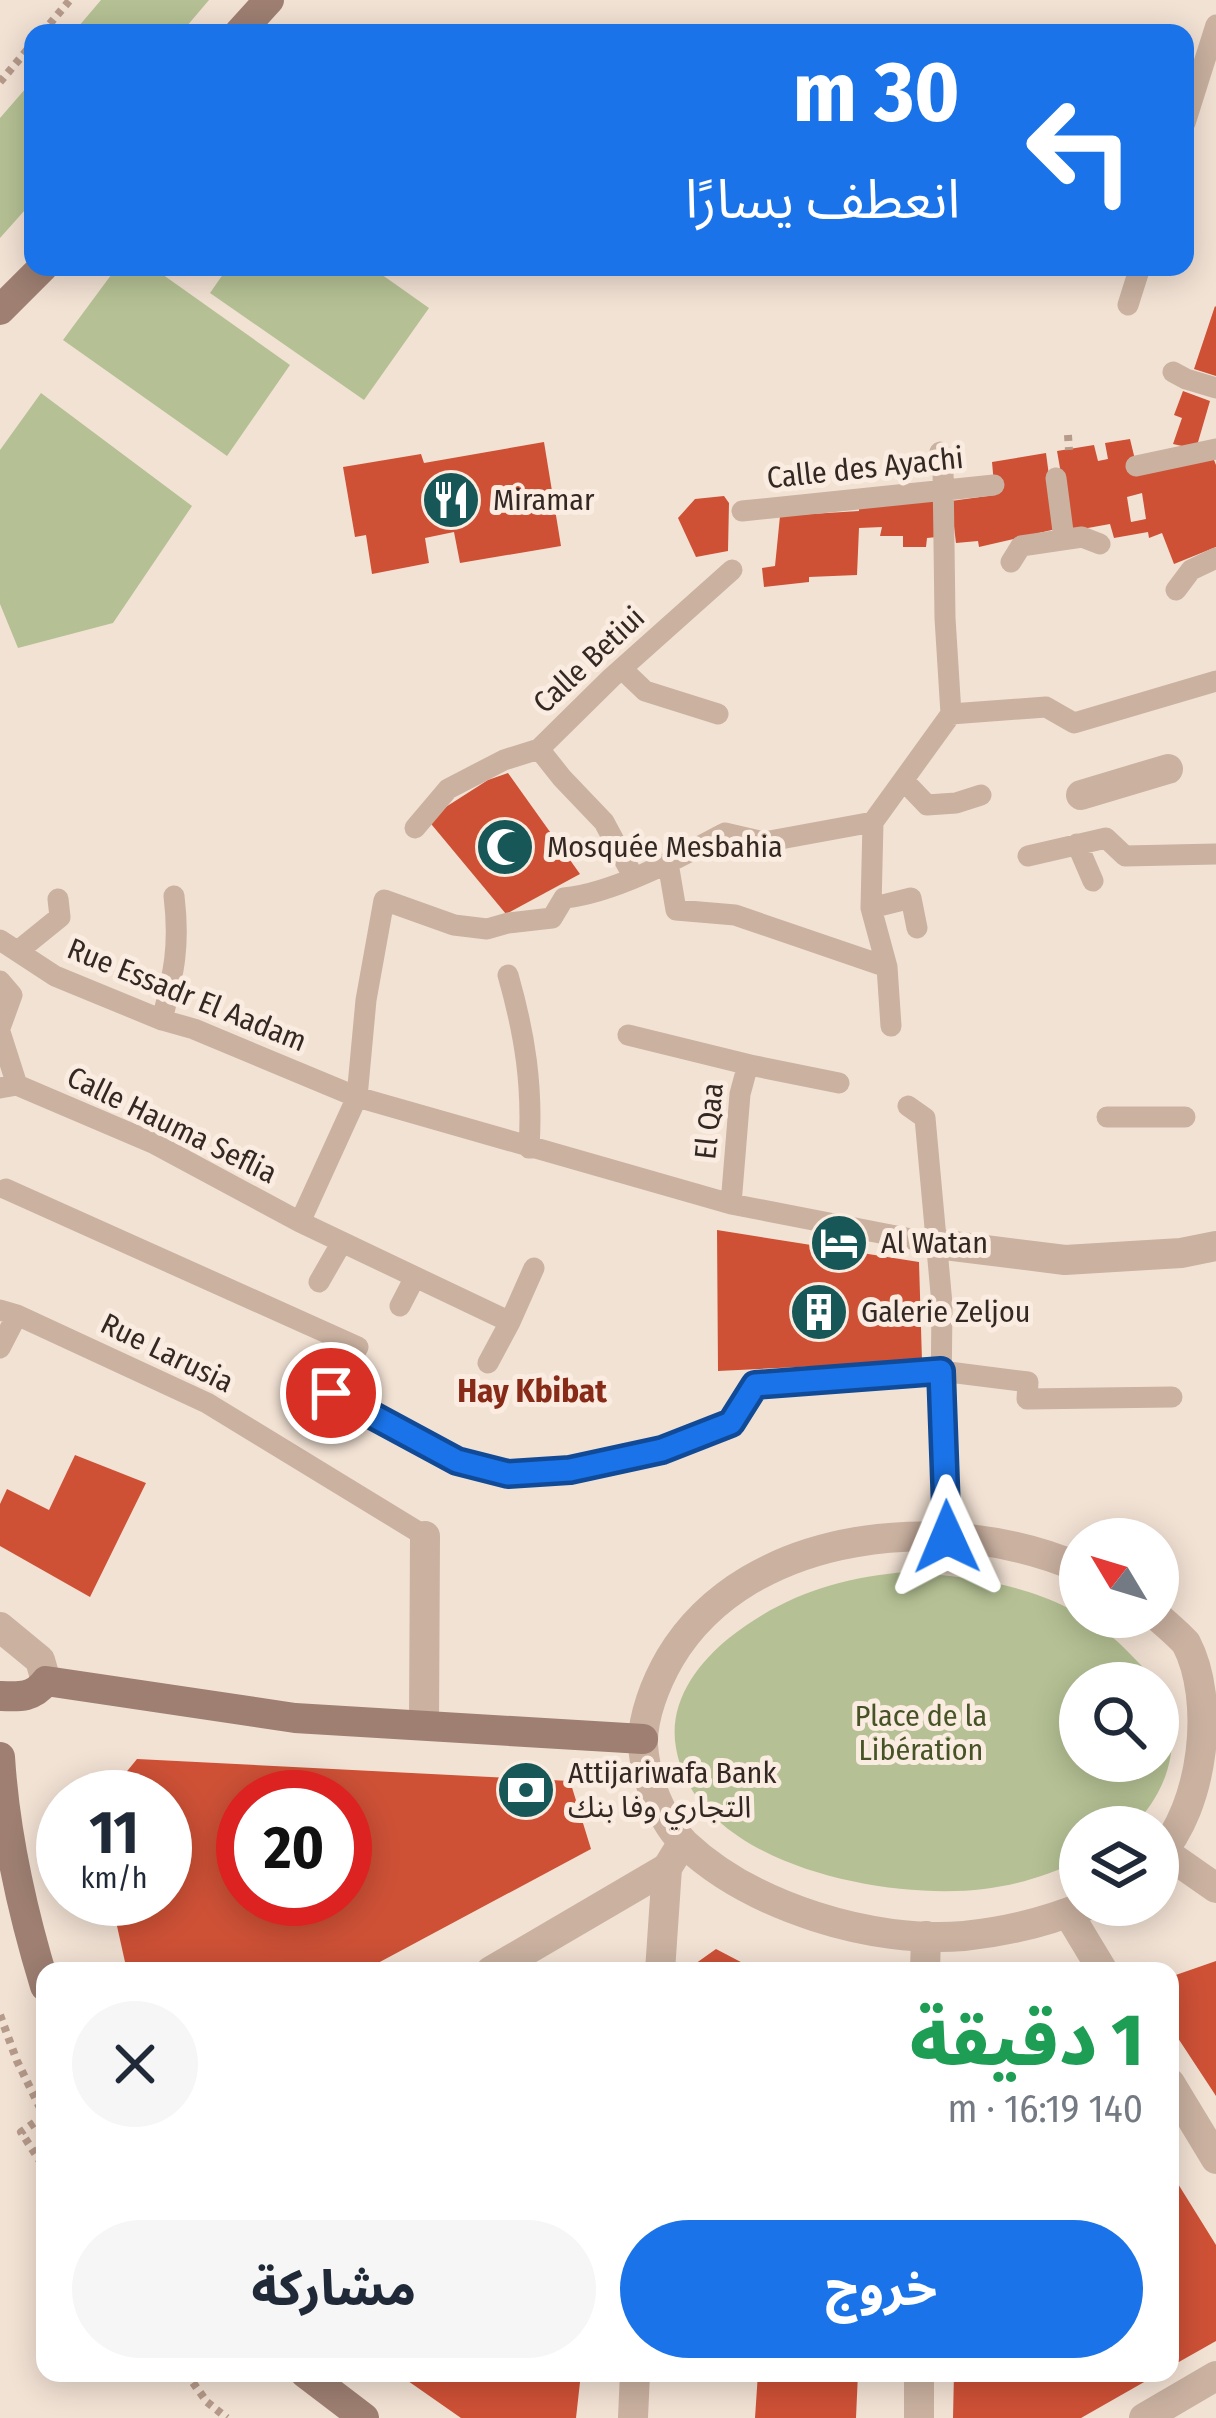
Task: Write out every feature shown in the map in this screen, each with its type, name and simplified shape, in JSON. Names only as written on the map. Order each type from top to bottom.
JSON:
[{"type":"main road","points":[[247,24],[269,0]]},
{"type":"main road","points":[[0,310],[34,276]]},
{"type":"main road","points":[[0,1696],[26,1697],[46,1681],[295,1718],[643,1739]]},
{"type":"main road","points":[[0,1757],[21,1906],[38,1962]]},
{"type":"main road","points":[[317,2382],[364,2418]]},
{"type":"street","points":[[1081,795],[1168,769]]},
{"type":"street","points":[[937,1244],[1065,1260],[1180,1253],[1216,1246]]},
{"type":"street","points":[[424,1536],[424,1724]]},
{"type":"street","points":[[661,1962],[675,1855],[668,1820],[646,1769],[643,1739],[664,1668],[683,1636],[712,1605],[743,1582],[806,1554],[877,1538],[947,1537],[1009,1544],[1059,1561]]},
{"type":"street","points":[[0,1628],[40,1660],[46,1681]]},
{"type":"street","points":[[1179,1637],[1208,1674],[1211,1716],[1204,1800],[1179,1831]]},
{"type":"street","points":[[675,1855],[793,1909],[889,1934],[963,1936],[1059,1915]]},
{"type":"street","points":[[505,1962],[675,1855]]},
{"type":"street","points":[[1179,1865],[1216,1888]]},
{"type":"street","points":[[1085,1926],[1099,1962]]},
{"type":"street","points":[[926,1936],[926,1962]]},
{"type":"street","points":[[1179,2098],[1216,2159]]},
{"type":"street","points":[[1144,2418],[1216,2376]]},
{"type":"street","points":[[633,2418],[635,2382]]},
{"type":"street","points":[[919,2382],[919,2418]]},
{"type":"lane","points":[[1194,95],[1216,25]]},
{"type":"lane","points":[[1128,304],[1137,276]]},
{"type":"lane","points":[[1173,372],[1216,388]]},
{"type":"lane","points":[[1136,466],[1216,449]]},
{"type":"lane","points":[[891,1026],[887,967],[871,908],[872,821],[951,714],[942,471]]},
{"type":"lane","name":"Calle des Ayachi","points":[[742,511],[942,471],[994,485]]},
{"type":"lane","points":[[1055,478],[1064,539]]},
{"type":"lane","points":[[1011,562],[1022,546],[1082,537],[1100,544]]},
{"type":"lane","points":[[1176,590],[1191,571],[1216,558]]},
{"type":"lane","name":"Calle Betiui","points":[[415,828],[448,789],[504,760],[539,749],[732,570]]},
{"type":"lane","points":[[622,669],[645,691],[718,714]]},
{"type":"lane","points":[[951,714],[1046,707],[1074,722],[1216,681]]},
{"type":"lane","points":[[539,749],[604,822],[633,876]]},
{"type":"lane","points":[[904,781],[927,805],[981,795]]},
{"type":"lane","points":[[300,1222],[357,1097],[366,1000],[384,900],[454,926],[487,929],[552,918],[565,898],[589,896],[725,833],[764,842],[872,821]]},
{"type":"lane","points":[[1028,856],[1106,838],[1125,856],[1216,854]]},
{"type":"lane","points":[[1077,844],[1093,881]]},
{"type":"lane","points":[[668,863],[676,910],[735,915],[887,967]]},
{"type":"lane","points":[[162,1020],[176,961],[174,896]]},
{"type":"lane","points":[[871,908],[911,898],[917,928]]},
{"type":"lane","points":[[9,946],[60,917],[58,899]]},
{"type":"lane","name":"Rue Essadr El Aadam","points":[[9,946],[55,976],[357,1097],[731,1204],[937,1244]]},
{"type":"lane","points":[[508,975],[523,1028],[532,1102],[529,1148]]},
{"type":"lane","points":[[0,981],[12,995],[0,1030],[8,1087]]},
{"type":"lane","points":[[628,1035],[750,1065]]},
{"type":"lane","name":"El Qaa","points":[[731,1204],[740,1094],[750,1065],[839,1083]]},
{"type":"lane","name":"Calle Hauma Seflia","points":[[8,1087],[153,1143],[300,1222],[510,1322]]},
{"type":"lane","points":[[908,1106],[925,1118],[937,1244],[947,1537]]},
{"type":"lane","points":[[1108,1117],[1185,1117]]},
{"type":"lane","points":[[6,1189],[358,1347],[331,1393],[457,1461],[508,1474],[570,1470],[662,1450],[731,1423],[755,1385],[941,1371],[1028,1382],[1028,1399],[1172,1397]]},
{"type":"lane","points":[[319,1282],[342,1242]]},
{"type":"lane","points":[[488,1363],[534,1268]]},
{"type":"lane","points":[[400,1306],[415,1277]]},
{"type":"lane","points":[[0,1348],[8,1313]]},
{"type":"lane","name":"Rue Larusia","points":[[8,1313],[207,1402],[424,1536]]},
{"type":"path","points":[[50,24],[70,0]]},
{"type":"path","points":[[0,82],[24,54]]},
{"type":"path","points":[[1068,435],[1070,450]]},
{"type":"path","points":[[0,2015],[36,2099]]},
{"type":"path","points":[[36,2121],[21,2132],[36,2156]]},
{"type":"path","points":[[193,2382],[227,2418]]},
{"type":"green space","points":[[101,0],[209,0],[189,24],[81,24]]},
{"type":"green space","points":[[24,90],[24,211],[0,238],[0,118]]},
{"type":"green space","points":[[110,276],[165,276],[290,365],[227,456],[63,340]]},
{"type":"green space","points":[[222,276],[384,276],[429,308],[364,400],[210,293]]},
{"type":"green space","points":[[41,393],[192,506],[113,623],[18,648],[0,604],[0,450]]},
{"type":"green space","name":"Place de la Libération","points":[[907,1572],[1019,1589],[1059,1604],[1059,1638],[1113,1638],[1138,1662],[1059,1662],[1059,1782],[1163,1782],[1150,1806],[1059,1806],[1059,1869],[997,1887],[943,1891],[848,1881],[800,1867],[756,1847],[719,1821],[691,1788],[676,1748],[676,1716],[687,1686],[706,1660],[749,1623],[813,1591]]},
{"type":"building","points":[[1216,307],[1216,376],[1194,369]]},
{"type":"building","points":[[1183,391],[1210,401],[1196,449],[1173,444],[1182,418],[1174,415]]},
{"type":"building","points":[[1130,439],[1138,472],[1212,455],[1216,547],[1174,564],[1162,533],[1149,538],[1148,532],[1114,538],[1110,524],[1071,531],[1057,451],[1094,445],[1098,461],[1108,459],[1105,443]],"holes":[[[1142,493],[1146,519],[1131,522],[1127,497]]]},
{"type":"building","name":"Miramar","points":[[544,442],[561,546],[460,563],[454,532],[425,538],[429,563],[372,574],[366,535],[355,537],[343,467],[421,454],[424,463]]},
{"type":"building","points":[[1046,453],[1056,529],[979,547],[978,541],[956,543],[951,501],[995,495],[992,462]]},
{"type":"building","points":[[935,495],[937,537],[927,538],[926,547],[903,547],[903,536],[880,536],[882,527],[859,528],[857,575],[809,577],[809,582],[764,587],[762,568],[775,566],[780,516],[859,511],[859,504]]},
{"type":"building","points":[[724,496],[729,503],[728,551],[696,557],[678,518],[695,499]]},
{"type":"building","name":"Mosquée Mesbahia","points":[[508,773],[580,874],[506,914],[427,819],[488,780]]},
{"type":"building","name":"Galerie Zeljou","points":[[717,1230],[919,1262],[922,1361],[718,1371]]},
{"type":"building","points":[[75,1455],[146,1483],[90,1597],[0,1546],[0,1504],[7,1489],[49,1510]]},
{"type":"building","points":[[137,1759],[354,1770],[216,1770],[216,1926],[372,1926],[372,1771],[570,1781],[591,1849],[380,1962],[125,1962],[117,1926],[192,1926],[192,1770],[128,1770]]},
{"type":"building","points":[[716,1949],[741,1962],[698,1962]]},
{"type":"building","points":[[1216,1961],[1216,2096],[1179,2040],[1179,1974]]},
{"type":"building","points":[[1179,2185],[1216,2245],[1216,2341],[1179,2362]]},
{"type":"building","points":[[409,2382],[580,2382],[576,2418],[461,2418]]},
{"type":"building","points":[[757,2382],[858,2382],[856,2418],[755,2418]]},
{"type":"building","points":[[954,2382],[1144,2382],[1081,2418],[953,2418]]},
{"type":"place","name":"Miramar","points":[[451,500]]},
{"type":"place","name":"Mosquée Mesbahia","points":[[505,847]]},
{"type":"place","name":"Al Watan","points":[[839,1243]]},
{"type":"place","name":"Galerie Zeljou","points":[[819,1312]]},
{"type":"place","name":"Attijariwafa Bank التجاري وفا بنك","points":[[526,1790]]},
{"type":"district","name":"Hay Kbibat","points":[[532,1390]]},
{"type":"route","points":[[331,1393],[457,1461],[508,1474],[570,1470],[662,1450],[731,1423],[755,1385],[941,1371],[947,1537]]}]
